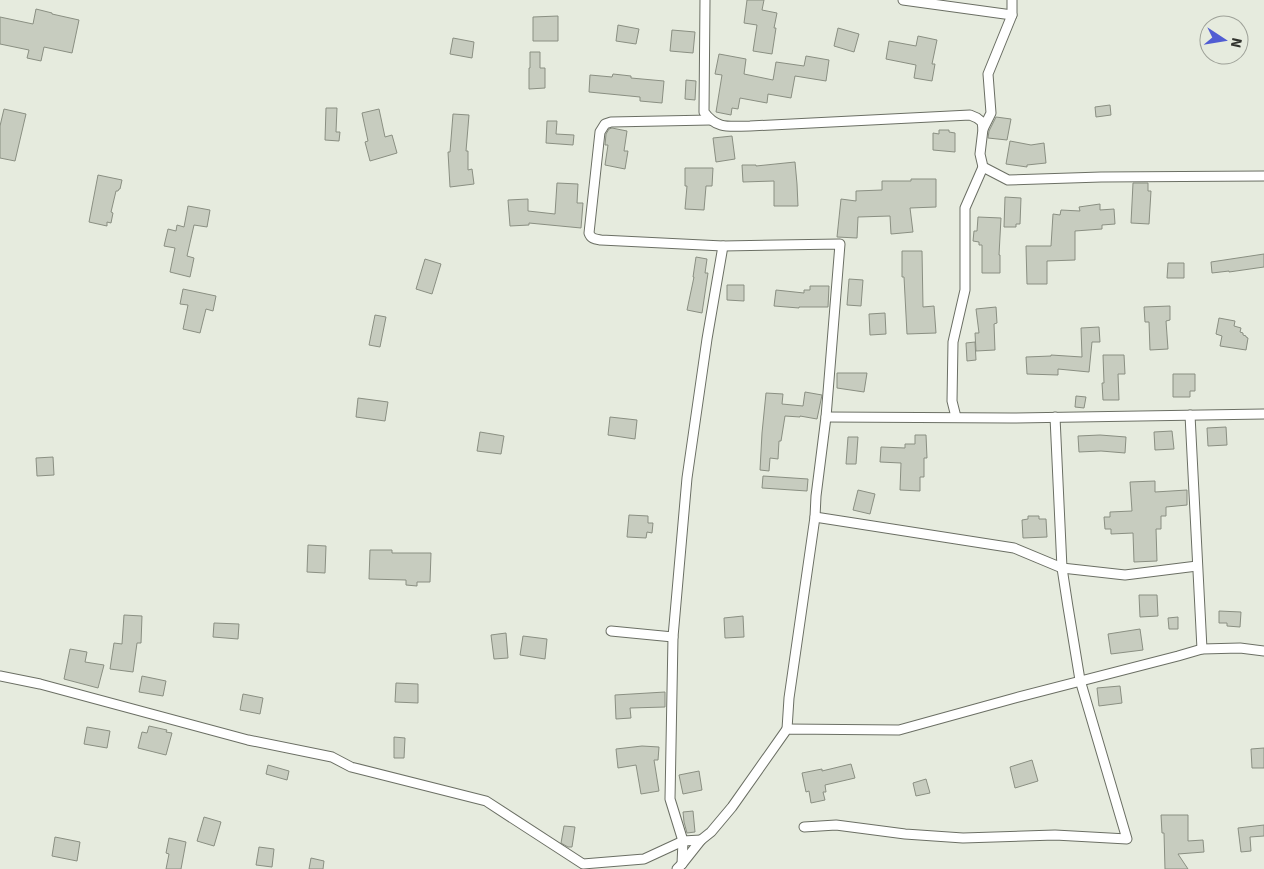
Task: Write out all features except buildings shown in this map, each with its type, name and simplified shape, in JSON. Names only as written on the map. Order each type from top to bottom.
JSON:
[{"type":"street","points":[[705,0],[704,112],[710,120],[718,125],[750,126],[970,115],[982,122],[980,154],[983,167],[966,208],[965,290],[953,342],[952,401],[956,417]]},
{"type":"street","points":[[903,0],[1012,15]]},
{"type":"street","points":[[982,129],[991,113],[988,74],[1012,15],[1012,0]]},
{"type":"street","points":[[680,867],[701,840],[732,807],[787,729],[789,698],[815,517],[826,417],[840,244],[724,246],[601,240],[590,237],[600,132],[605,124],[611,122],[710,120]]},
{"type":"street","points":[[983,167],[1008,180],[1101,177],[1264,176]]},
{"type":"street","points":[[680,867],[683,841],[670,799],[673,637],[687,478],[707,338],[724,246]]},
{"type":"street","points":[[826,417],[1055,417],[1264,414]]},
{"type":"street","points":[[1190,415],[1202,649]]},
{"type":"street","points":[[804,827],[836,825],[905,834],[963,838],[1055,835],[1127,839],[1082,681],[1071,625],[1062,568],[1055,417]]},
{"type":"street","points":[[815,517],[1014,548],[1062,568],[1125,575],[1197,566]]},
{"type":"street","points":[[611,631],[673,637]]},
{"type":"street","points":[[787,729],[898,730],[1202,649],[1240,648],[1264,651]]},
{"type":"street","points":[[0,676],[40,684],[248,740],[332,757],[352,767],[486,801],[583,864],[644,859],[683,841],[701,840]]}]
